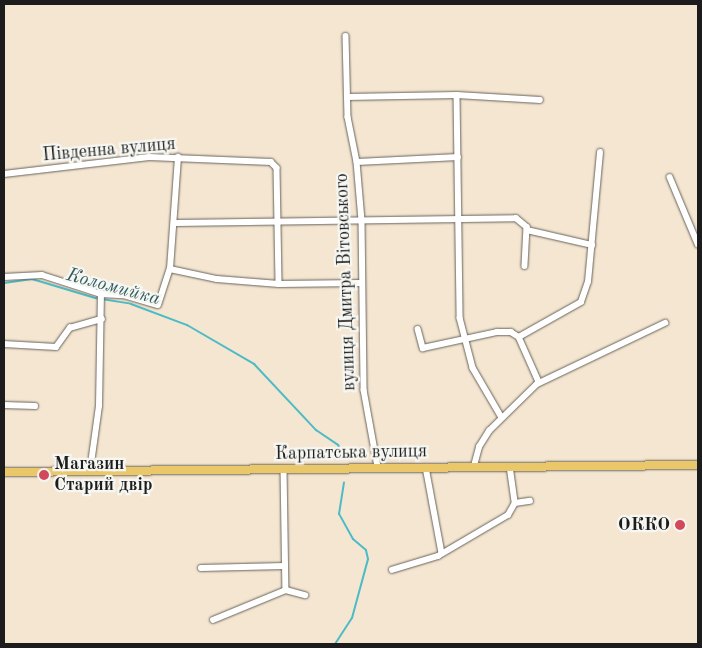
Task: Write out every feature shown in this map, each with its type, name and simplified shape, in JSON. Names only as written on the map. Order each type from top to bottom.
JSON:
[{"type":"main road","name":"Карпатська вулиця","points":[[4,472],[698,465]]},
{"type":"street","name":"вулиця Дмитра Вітовського","points":[[346,36],[347,97],[357,162],[362,220],[361,283],[364,390],[378,467]]},
{"type":"street","points":[[457,94],[458,307],[463,337],[473,368],[502,416]]},
{"type":"street","points":[[347,97],[457,94],[540,100]]},
{"type":"street","points":[[519,337],[584,299],[592,245],[600,153]]},
{"type":"street","name":"Південна вулиця","points":[[4,174],[149,157],[258,159],[276,164],[279,221],[278,284]]},
{"type":"street","points":[[4,277],[42,275],[101,297],[122,295],[158,305],[170,269],[176,223],[178,157]]},
{"type":"street","points":[[357,162],[458,158]]},
{"type":"street","points":[[670,176],[698,244]]},
{"type":"street","points":[[176,223],[516,218],[524,222],[527,230],[525,266]]},
{"type":"street","points":[[527,230],[592,245]]},
{"type":"street","points":[[170,269],[212,279],[278,284],[361,283]]},
{"type":"street","points":[[90,471],[99,406],[101,297]]},
{"type":"street","points":[[4,344],[56,347],[67,329],[102,319]]},
{"type":"street","points":[[474,466],[482,440],[502,416],[539,382],[664,323]]},
{"type":"street","points":[[418,329],[423,348],[463,337],[496,332],[511,332],[519,337],[539,382]]},
{"type":"street","points":[[4,405],[35,406]]},
{"type":"street","points":[[392,570],[442,553],[508,515],[515,503],[510,466]]},
{"type":"street","points":[[426,467],[442,553]]},
{"type":"street","points":[[284,469],[284,566],[286,590]]},
{"type":"street","points":[[515,503],[530,501]]},
{"type":"street","points":[[201,568],[284,566]]},
{"type":"street","points":[[212,620],[286,590],[305,594]]},
{"type":"waterway","name":"Коломийка","points":[[4,283],[32,279],[95,298],[131,304],[187,325],[254,364],[316,430],[338,445],[343,456]]},
{"type":"waterway","name":"Коломийка","points":[[335,644],[352,618],[368,559],[366,550],[353,539],[339,514],[344,482]]},
{"type":"place","name":"Магазин Старий двір","points":[[44,475]]},
{"type":"place","name":"ОККО","points":[[680,525]]}]
